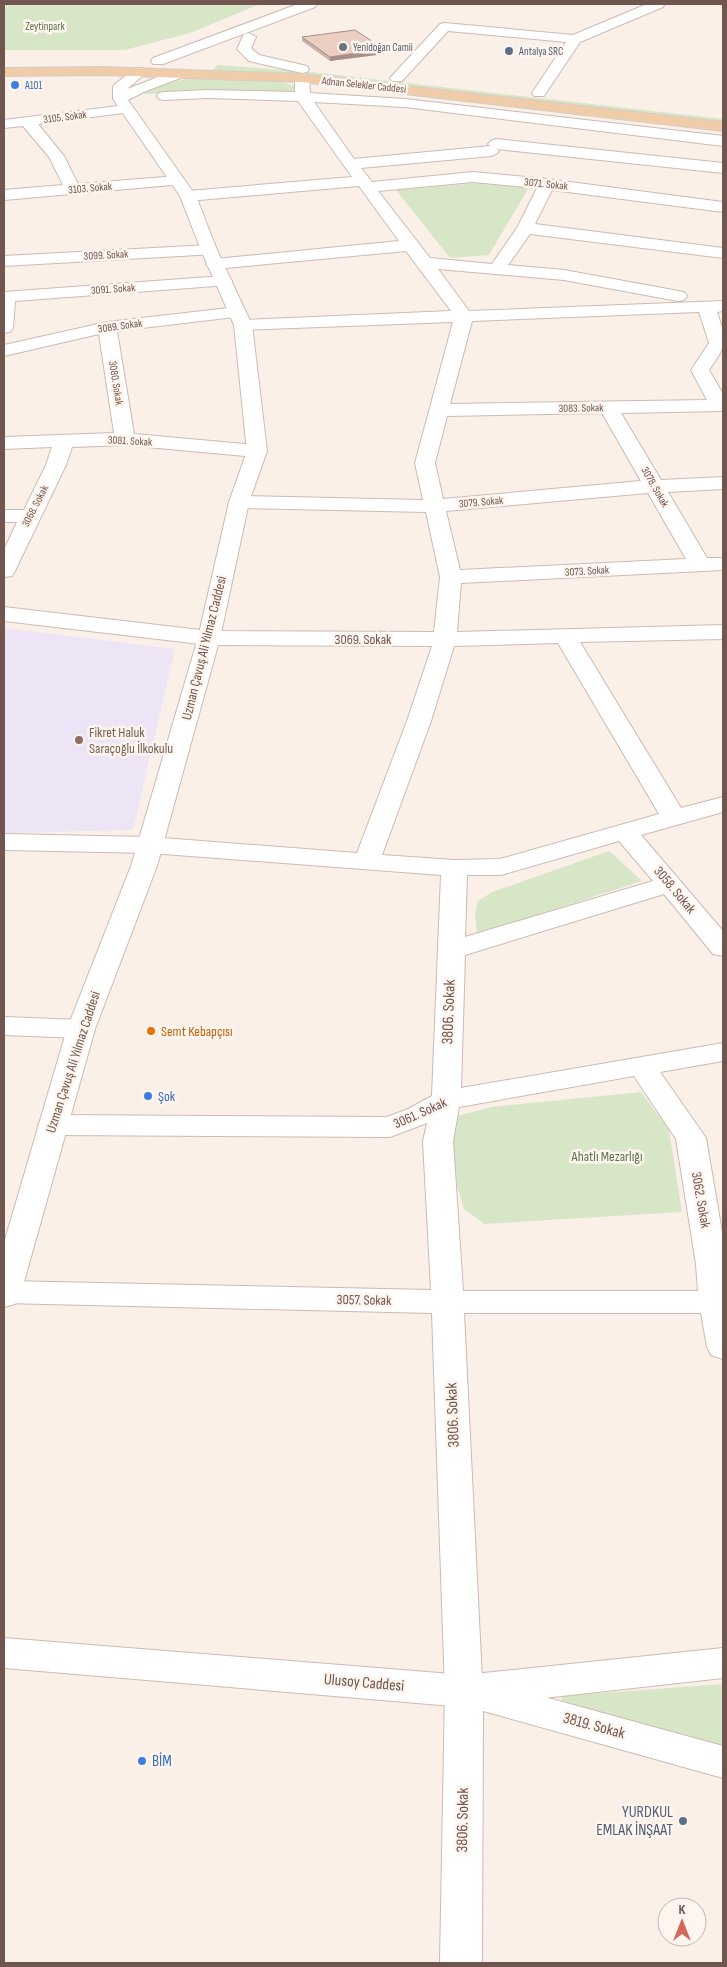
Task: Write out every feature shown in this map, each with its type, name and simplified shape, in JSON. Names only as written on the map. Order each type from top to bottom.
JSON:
[{"type":"main road","name":"Adnan Selekler Caddesi","points":[[4,60],[202,60],[723,127]]},
{"type":"main road","points":[[181,73],[202,60]]},
{"type":"main road","points":[[140,72],[158,61]]},
{"type":"main road","name":"Adnan Selekler Caddesi","points":[[4,72],[88,71],[302,74],[397,78],[723,114]]},
{"type":"street","name":"Adnan Selekler Caddesi","points":[[158,61],[310,4]]},
{"type":"street","points":[[397,78],[445,27],[576,39],[658,4]]},
{"type":"street","name":"Adnan Selekler Caddesi","points":[[202,60],[249,37],[284,15]]},
{"type":"street","name":"Adnan Selekler Caddesi","points":[[249,37],[244,49],[254,58],[302,74]]},
{"type":"street","points":[[539,93],[576,39]]},
{"type":"street","points":[[88,71],[115,78],[122,98]]},
{"type":"street","points":[[122,98],[140,72]]},
{"type":"street","points":[[122,98],[141,88],[181,73]]},
{"type":"street","points":[[302,74],[303,96],[318,121],[464,316],[425,463],[451,577],[446,639],[419,720],[366,862]]},
{"type":"street","points":[[164,96],[207,94],[303,96],[405,103],[515,118],[723,141]]},
{"type":"street","name":"3105. Sokak","points":[[4,124],[28,122],[122,98]]},
{"type":"street","name":"Uzman Çavuş Ali Yılmaz Caddesi","points":[[4,1294],[81,1029],[144,866],[209,638],[239,502],[257,451],[240,318],[182,189],[122,98]]},
{"type":"street","points":[[473,177],[515,118]]},
{"type":"street","points":[[28,122],[56,156],[73,190]]},
{"type":"street","points":[[351,164],[494,148],[723,168]]},
{"type":"street","name":"3071. Sokak","points":[[365,184],[473,177],[547,184],[723,207]]},
{"type":"street","name":"3103. Sokak","points":[[4,195],[73,190],[365,184]]},
{"type":"street","points":[[497,270],[525,228],[547,184]]},
{"type":"street","points":[[525,228],[723,252]]},
{"type":"street","points":[[216,265],[411,245]]},
{"type":"street","name":"3099. Sokak","points":[[4,261],[216,265]]},
{"type":"street","points":[[425,263],[564,276],[718,305],[718,343],[700,370],[721,405]]},
{"type":"street","name":"3091. Sokak","points":[[6,297],[216,265]]},
{"type":"street","points":[[4,328],[6,297]]},
{"type":"street","name":"3089. Sokak","points":[[4,350],[107,327],[240,318],[464,316],[718,305]]},
{"type":"street","name":"3080. Sokak","points":[[107,327],[125,439]]},
{"type":"street","name":"3083. Sokak","points":[[439,410],[721,405]]},
{"type":"street","name":"3078. Sokak","points":[[609,408],[700,566]]},
{"type":"street","name":"3081. Sokak","points":[[4,443],[125,439],[257,451]]},
{"type":"street","name":"3068. Sokak","points":[[4,570],[56,465],[64,440]]},
{"type":"street","name":"3079. Sokak","points":[[239,502],[435,506],[655,486],[723,483]]},
{"type":"street","points":[[4,516],[30,516]]},
{"type":"street","name":"3073. Sokak","points":[[451,577],[723,564]]},
{"type":"street","name":"3069. Sokak","points":[[4,614],[209,638],[446,639],[723,632]]},
{"type":"street","points":[[566,637],[674,818]]},
{"type":"street","points":[[4,842],[150,846],[454,868],[500,867],[626,833],[723,804]]},
{"type":"street","name":"3058. Sokak","points":[[626,833],[723,948]]},
{"type":"street","name":"3806. Sokak","points":[[454,868],[446,1100],[438,1141],[464,1691],[461,1963]]},
{"type":"street","points":[[451,950],[670,884]]},
{"type":"street","points":[[4,1026],[81,1029]]},
{"type":"street","name":"3061. Sokak","points":[[53,1125],[390,1127],[418,1116],[446,1100],[723,1052]]},
{"type":"street","name":"3062. Sokak","points":[[642,1067],[691,1138],[719,1302],[723,1347]]},
{"type":"street","name":"3057. Sokak","points":[[4,1294],[447,1302],[719,1302]]},
{"type":"street","name":"Ulusoy Caddesi","points":[[4,1653],[464,1691],[723,1662]]},
{"type":"street","name":"3819. Sokak","points":[[464,1691],[723,1762]]},
{"type":"shaded area","name":"Fikret Haluk Saraçoğlu İlkokulu","points":[[4,628],[175,649],[133,830],[4,833]]},
{"type":"green space","name":"Zeytinpark","points":[[4,4],[260,4],[190,33],[125,50],[4,50]]},
{"type":"green space","points":[[218,65],[311,72],[723,119],[723,123],[306,75],[212,70]]},
{"type":"green space","points":[[197,77],[275,79],[294,86],[295,92],[144,94],[162,84]]},
{"type":"green space","points":[[489,182],[524,186],[528,189],[489,255],[450,258],[396,190]]},
{"type":"green space","points":[[609,851],[642,881],[477,935],[475,913],[478,901],[492,892]]},
{"type":"green space","name":"Ahatlı Mezarlığı","points":[[641,1092],[669,1130],[682,1212],[485,1224],[464,1209],[447,1151],[454,1117],[491,1107]]},
{"type":"green space","points":[[723,1684],[723,1746],[560,1706],[562,1696]]},
{"type":"building","name":"Yenidoğan Camii","points":[[355,30],[384,49],[330,57],[302,37]]},
{"type":"place","name":"Yenidoğan Camii","points":[[343,47]]},
{"type":"place","name":"Antalya SRC","points":[[509,51]]},
{"type":"place","name":"A101","points":[[15,85]]},
{"type":"place","name":"Fikret Haluk Saraçoğlu İlkokulu","points":[[79,740]]},
{"type":"place","name":"Semt Kebapçısı","points":[[151,1031]]},
{"type":"place","name":"Şok","points":[[148,1096]]},
{"type":"place","name":"BİM","points":[[142,1761]]},
{"type":"place","name":"YURDKUL EMLAK İNŞAAT","points":[[683,1821]]}]
